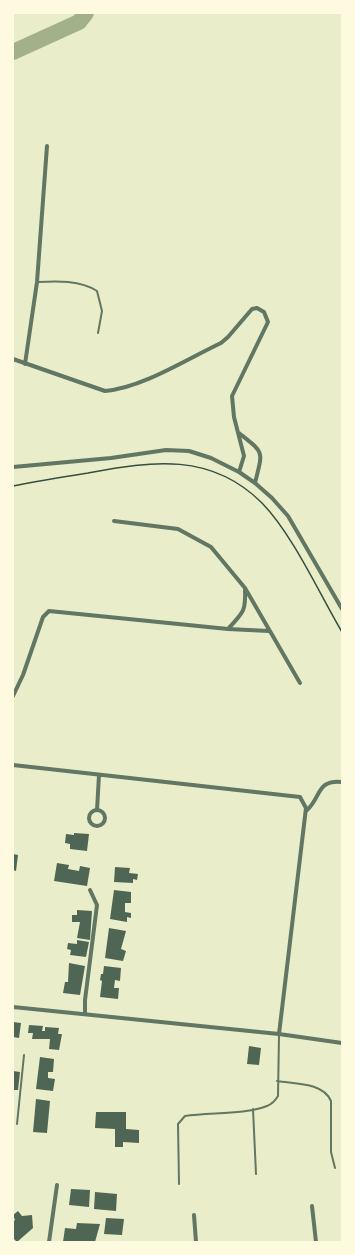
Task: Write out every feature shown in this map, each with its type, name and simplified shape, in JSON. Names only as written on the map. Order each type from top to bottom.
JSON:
[{"type":"street","points":[[24,364],[37,282],[47,146]]},
{"type":"street","points":[[13,359],[105,391],[118,390],[221,343],[252,309],[257,308],[264,312],[268,322],[232,396],[234,417],[244,456],[239,472]]},
{"type":"street","points":[[238,432],[258,449],[260,455],[255,483]]},
{"type":"street","points":[[13,467],[111,458],[166,450],[189,451],[211,458],[239,472],[255,483],[272,498],[288,516],[342,609]]},
{"type":"street","points":[[114,521],[178,529],[211,547],[245,588],[300,683]]},
{"type":"street","points":[[228,629],[242,614],[246,606],[245,588]]},
{"type":"street","points":[[13,696],[23,675],[43,617],[49,611],[228,629],[269,631]]},
{"type":"street","points":[[13,765],[99,776],[300,797],[304,802],[305,812],[279,1034]]},
{"type":"street","points":[[97,810],[99,776]]},
{"type":"street","points":[[305,812],[324,784],[334,781],[342,782]]},
{"type":"street","points":[[84,1014],[97,905],[90,890]]},
{"type":"street","points":[[13,1006],[279,1034],[342,1043]]},
{"type":"street","points":[[49,1242],[57,1185]]},
{"type":"street","points":[[312,1206],[316,1242]]},
{"type":"street","points":[[194,1215],[196,1242]]},
{"type":"lane","points":[[37,282],[58,281],[76,283],[97,291],[102,311],[98,333]]},
{"type":"lane","points":[[179,1184],[176,1127],[180,1120],[185,1116],[253,1109],[268,1106],[274,1102],[278,1096],[277,1081],[279,1034]]},
{"type":"lane","points":[[17,1124],[24,1055]]},
{"type":"lane","points":[[277,1081],[318,1088],[328,1095],[331,1100],[331,1152],[335,1168]]},
{"type":"lane","points":[[253,1109],[256,1174]]},
{"type":"path","points":[[13,486],[146,463],[184,464],[203,467],[224,476],[242,487],[262,503],[279,525],[293,546],[342,632]]},
{"type":"building","points":[[74,833],[89,834],[87,851],[70,849],[70,844],[65,843],[66,834],[74,835]]},
{"type":"building","points":[[13,854],[18,855],[16,871],[13,870]]},
{"type":"building","points":[[57,863],[69,865],[68,869],[79,871],[80,866],[90,868],[87,886],[54,881]]},
{"type":"building","points":[[115,867],[130,868],[129,873],[138,874],[137,880],[133,879],[133,883],[114,882]]},
{"type":"building","points":[[114,890],[131,892],[131,903],[125,903],[125,912],[131,913],[131,918],[127,917],[127,922],[110,919]]},
{"type":"building","points":[[77,910],[92,911],[90,940],[77,938],[80,922],[72,922],[72,915],[77,915]]},
{"type":"building","points":[[109,928],[126,931],[121,949],[126,951],[123,961],[105,958]]},
{"type":"building","points":[[77,940],[89,942],[86,957],[70,955],[71,950],[67,949],[68,943],[77,944]]},
{"type":"building","points":[[69,963],[85,966],[80,995],[63,993],[65,982],[68,982]]},
{"type":"building","points":[[104,966],[121,968],[120,981],[115,980],[114,988],[119,988],[118,999],[100,997],[102,981],[100,980],[101,974],[103,974]]},
{"type":"building","points":[[13,1022],[21,1023],[19,1038],[13,1037]]},
{"type":"building","points":[[29,1025],[43,1026],[42,1031],[45,1031],[45,1027],[59,1028],[58,1034],[62,1034],[59,1050],[49,1049],[50,1039],[32,1039],[33,1033],[28,1033]]},
{"type":"building","points":[[249,1046],[261,1048],[259,1065],[247,1064]]},
{"type":"building","points":[[40,1057],[54,1059],[53,1072],[48,1072],[48,1078],[55,1079],[53,1091],[36,1089]]},
{"type":"building","points":[[13,1071],[20,1072],[18,1090],[13,1090]]},
{"type":"building","points":[[36,1099],[50,1101],[47,1133],[33,1132]]},
{"type":"building","points":[[96,1112],[126,1112],[126,1129],[139,1130],[139,1143],[123,1142],[123,1147],[115,1147],[115,1129],[95,1128]]},
{"type":"building","points":[[71,1189],[90,1190],[89,1207],[69,1205]]},
{"type":"building","points":[[95,1192],[117,1194],[116,1211],[94,1209]]},
{"type":"building","points":[[18,1211],[22,1216],[32,1215],[33,1228],[17,1242],[13,1238],[13,1222],[15,1220],[13,1215]]},
{"type":"building","points":[[106,1218],[124,1219],[122,1235],[104,1234]]},
{"type":"building","points":[[77,1223],[100,1224],[95,1242],[63,1242],[65,1228],[76,1229]]},
{"type":"waterway","points":[[13,52],[79,22],[86,13]]}]
